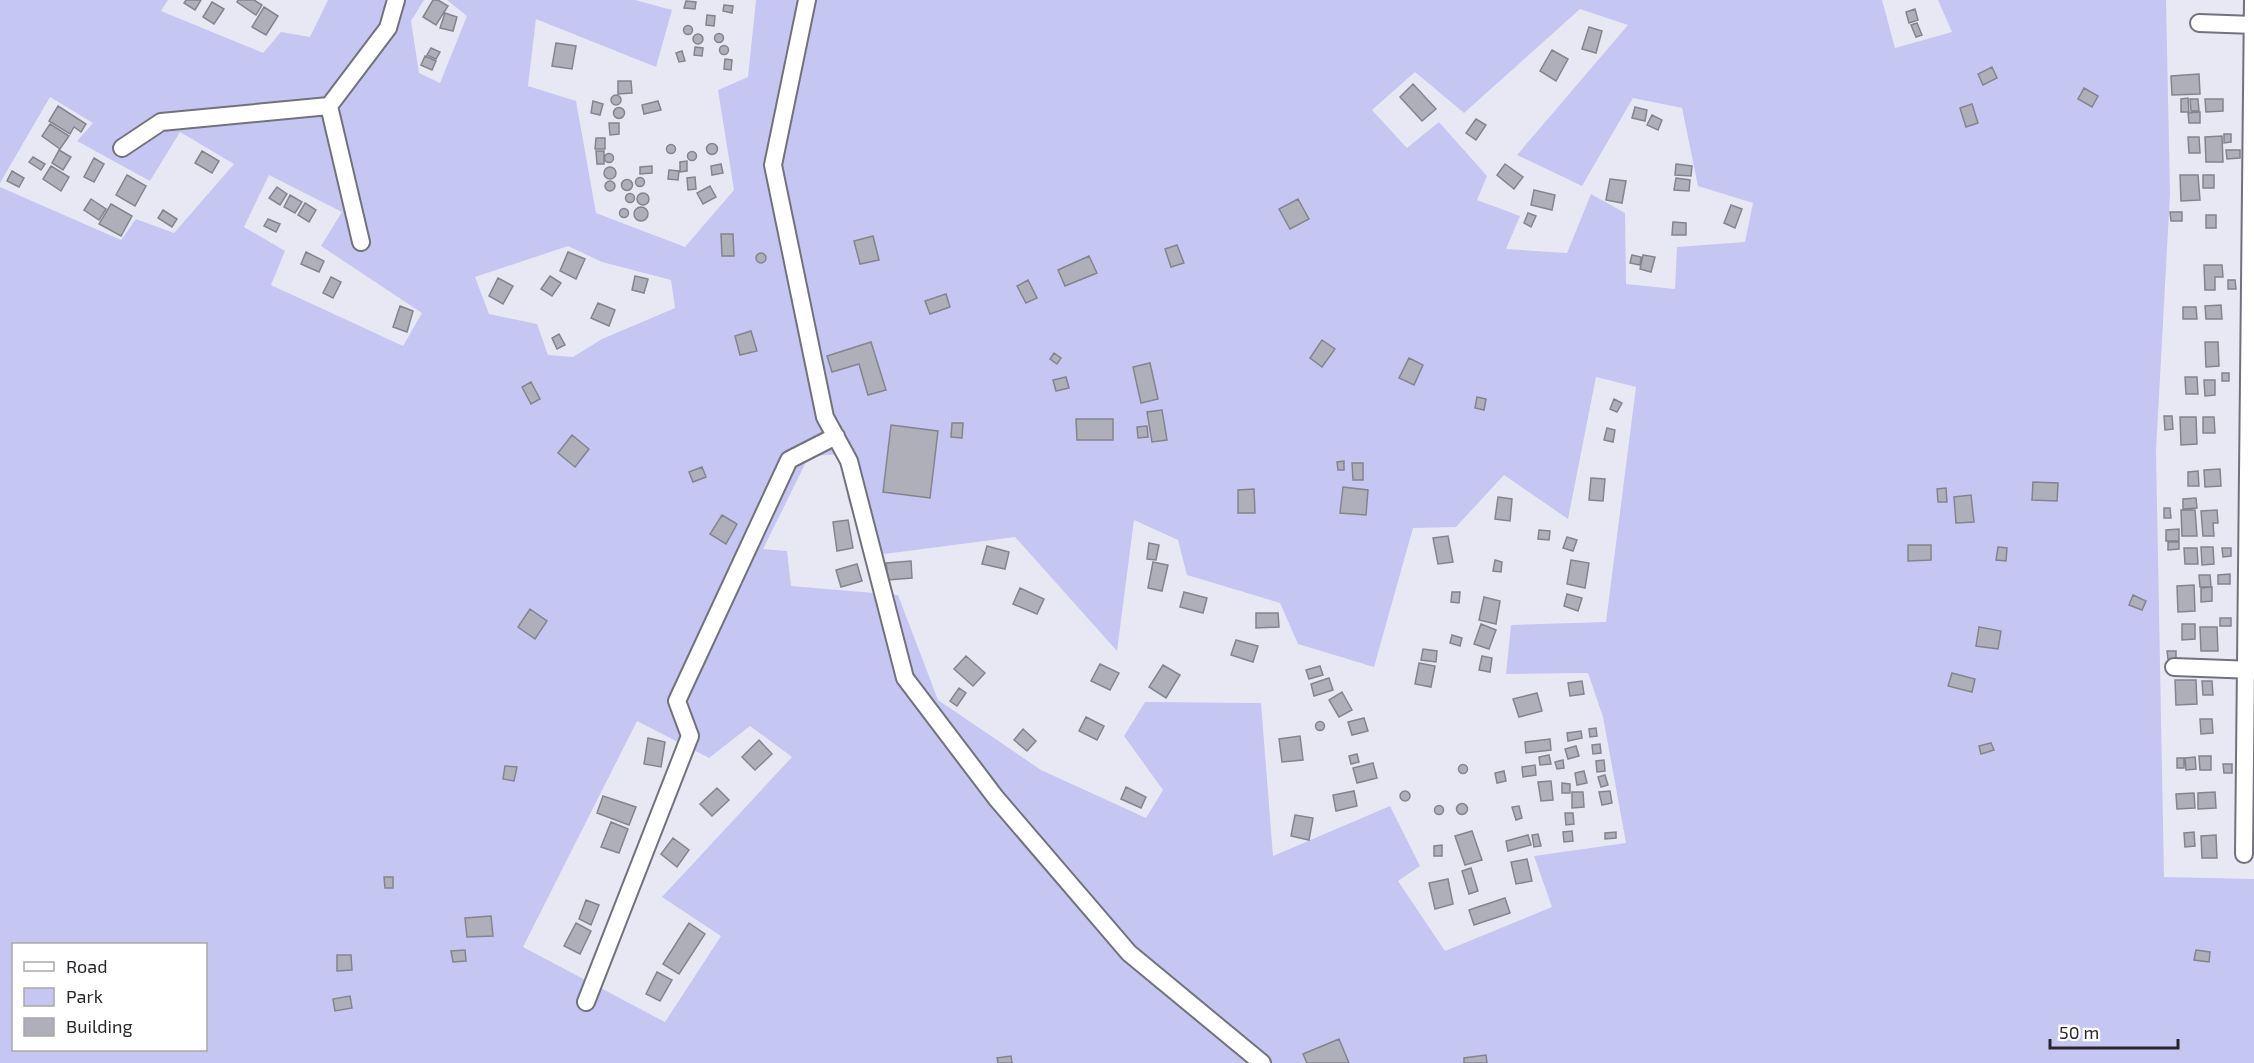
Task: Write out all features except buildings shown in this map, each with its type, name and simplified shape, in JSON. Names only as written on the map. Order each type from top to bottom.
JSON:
[{"type":"street","points":[[122,148],[161,122],[329,106],[388,28],[396,0]]},
{"type":"street","points":[[807,0],[773,165],[825,417],[849,461],[905,678],[996,798],[1130,953],[1262,1063]]},
{"type":"street","points":[[2244,854],[2250,670],[2253,0]]},
{"type":"street","points":[[2199,23],[2254,25]]},
{"type":"street","points":[[329,106],[361,242]]},
{"type":"street","points":[[586,1002],[690,736],[677,701],[789,460],[836,436]]},
{"type":"street","points":[[2174,667],[2250,670]]},
{"type":"green space","points":[[0,0],[168,0],[161,11],[263,53],[281,32],[310,37],[328,0],[424,0],[411,21],[419,73],[440,83],[467,16],[447,0],[635,0],[672,10],[656,67],[536,19],[528,86],[576,101],[596,213],[685,247],[734,190],[718,90],[748,77],[756,0],[1882,0],[1895,48],[1952,32],[1938,0],[2166,0],[2170,194],[2156,451],[2164,877],[2254,879],[2254,1063],[0,1063],[0,187],[121,240],[136,219],[174,233],[234,164],[180,132],[150,181],[77,141],[93,123],[50,97],[0,183]],"holes":[[[1580,9],[1628,25],[1517,155],[1582,186],[1633,98],[1682,108],[1698,186],[1753,203],[1745,242],[1677,247],[1675,289],[1626,284],[1625,213],[1591,194],[1567,253],[1506,249],[1520,216],[1477,200],[1487,176],[1439,122],[1407,148],[1372,110],[1415,72],[1464,113]],[[269,175],[342,212],[321,246],[422,313],[403,346],[271,285],[285,251],[244,227]],[[568,246],[602,262],[671,280],[675,308],[602,339],[573,357],[548,355],[537,324],[489,314],[475,277]],[[1596,377],[1636,387],[1606,622],[1511,625],[1506,674],[1588,673],[1603,717],[1626,843],[1534,856],[1552,907],[1445,951],[1398,881],[1420,866],[1390,806],[1273,856],[1261,703],[1145,702],[1124,736],[1163,790],[1146,818],[1041,770],[938,700],[898,595],[791,586],[787,551],[763,549],[809,456],[842,454],[848,500],[869,556],[1015,537],[1117,651],[1134,520],[1178,540],[1187,575],[1280,603],[1298,644],[1374,667],[1413,528],[1456,527],[1504,475],[1568,519]],[[637,721],[709,758],[750,726],[792,757],[662,897],[721,936],[665,1022],[523,947]]]}]
